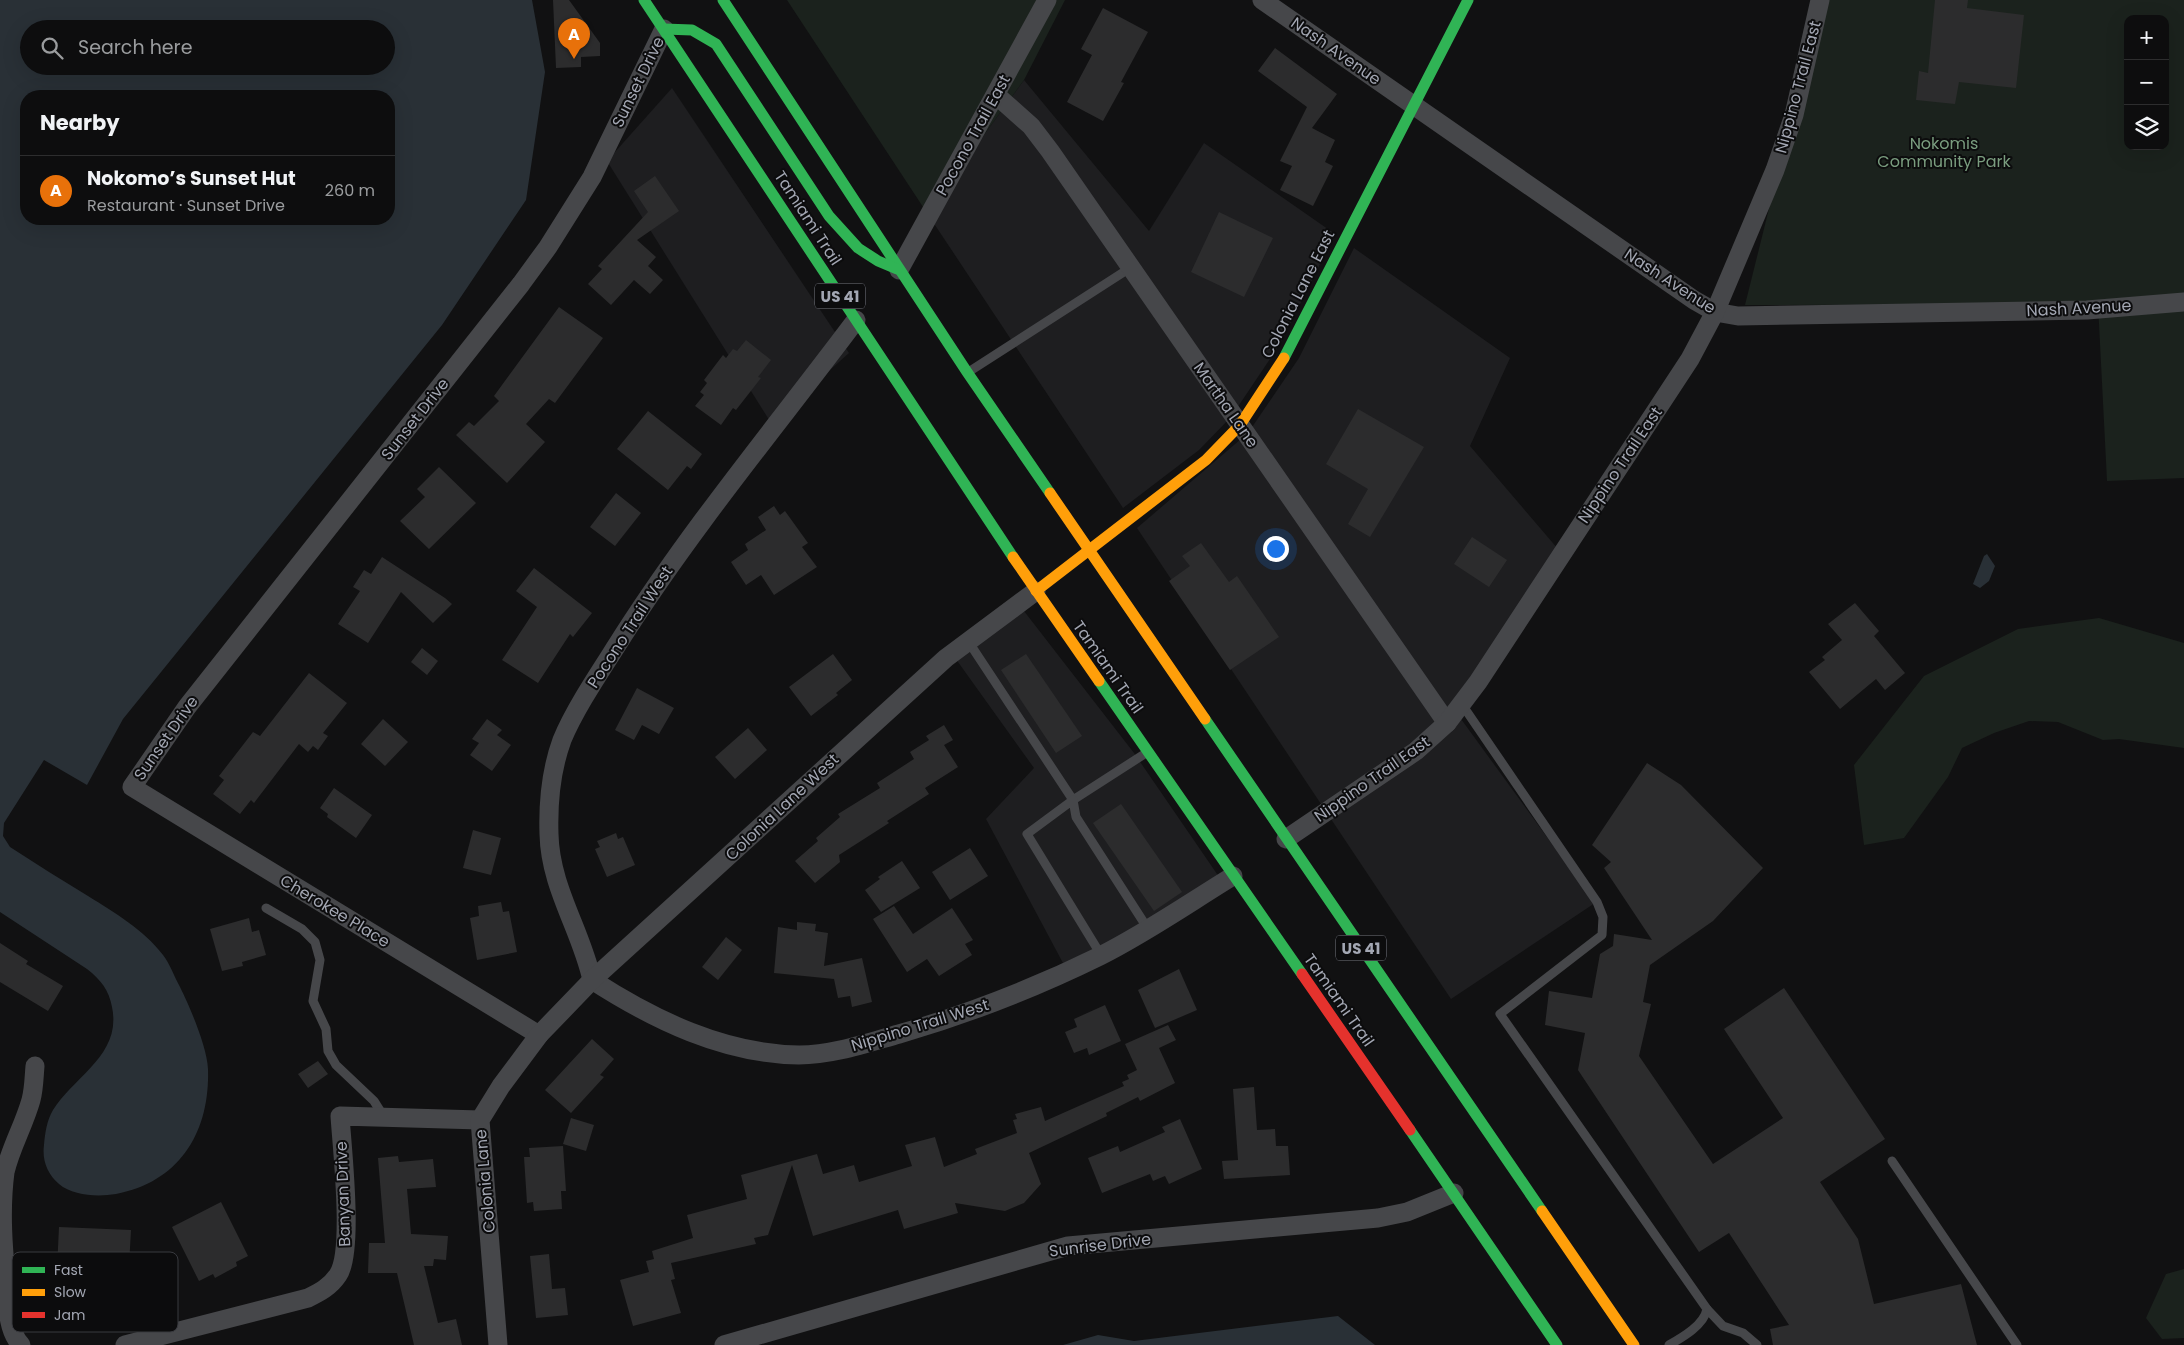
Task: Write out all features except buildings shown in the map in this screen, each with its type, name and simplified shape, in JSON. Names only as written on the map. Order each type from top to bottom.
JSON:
[{"type":"main road","name":"Tamiami Trail","points":[[644,0],[1036,591],[1454,1193],[1557,1345]]},
{"type":"main road","name":"US 41","points":[[723,0],[898,270],[1634,1345]]},
{"type":"main road","name":"Colonia Lane East","points":[[1036,591],[1206,460],[1240,425],[1289,350],[1412,104],[1468,0]]},
{"type":"main road","points":[[664,28],[686,27],[700,32],[716,44],[829,216],[858,248],[878,261],[898,270]]},
{"type":"street","name":"Pocono Trail East","points":[[898,270],[1047,0]]},
{"type":"street","name":"Nash Avenue","points":[[1262,0],[1694,300],[1715,312],[1738,316],[1839,316],[2088,310],[2184,302]]},
{"type":"street","name":"Nippino Trail East","points":[[1286,839],[1416,751],[1447,723],[1478,682],[1685,366],[1715,312],[1775,170],[1796,106],[1820,0]]},
{"type":"street","name":"Sunset Drive","points":[[132,787],[187,707],[515,292],[548,247],[592,177],[664,28]]},
{"type":"street","name":"Martha Lane","points":[[996,95],[1031,126],[1046,144],[1130,268],[1447,723]]},
{"type":"street","name":"Pocono Trail West","points":[[592,980],[582,941],[560,892],[551,862],[549,834],[550,794],[554,766],[562,739],[608,660],[659,579],[856,320]]},
{"type":"street","name":"Colonia Lane West","points":[[539,1036],[592,980],[876,720],[968,641],[1036,591]]},
{"type":"street","name":"Cherokee Place","points":[[132,787],[539,1036]]},
{"type":"street","name":"Nippino Trail West","points":[[592,980],[657,1018],[695,1034],[731,1045],[764,1052],[800,1055],[836,1050],[870,1042],[983,1007],[1046,981],[1101,956],[1233,876]]},
{"type":"street","name":"Colonia Lane","points":[[498,1345],[480,1120],[501,1086],[539,1036]]},
{"type":"street","points":[[12,1329],[1,1225],[1,1199],[5,1173],[12,1150],[32,1099],[35,1066]]},
{"type":"street","name":"Banyan Drive","points":[[178,1331],[308,1298],[327,1289],[339,1274],[344,1257],[346,1234],[340,1116],[480,1120]]},
{"type":"street","name":"Sunrise Drive","points":[[724,1345],[1068,1246],[1378,1218],[1406,1212],[1454,1193]]},
{"type":"street","points":[[13,1332],[16,1340],[21,1345]]},
{"type":"street","name":"Banyan Drive","points":[[125,1345],[176,1332]]},
{"type":"lane","points":[[968,372],[1130,268]]},
{"type":"lane","points":[[968,641],[1073,800],[1076,818],[1148,929]]},
{"type":"lane","points":[[1461,703],[1597,902],[1603,917],[1602,935],[1500,1014],[1707,1309],[1722,1326],[1743,1333],[1757,1345]]},
{"type":"lane","points":[[1101,956],[1027,834],[1073,800],[1147,752]]},
{"type":"lane","points":[[266,908],[302,929],[315,942],[320,960],[313,1001],[326,1029],[328,1051],[336,1065],[374,1101],[384,1117]]},
{"type":"lane","points":[[1892,1161],[2017,1345]]},
{"type":"lane","points":[[1670,1345],[1682,1338],[1706,1317],[1707,1309]]},
{"type":"shaded area","points":[[0,0],[532,0],[545,72],[526,200],[442,325],[123,719],[87,785],[44,760],[4,823],[3,836],[10,847],[118,915],[147,937],[170,966],[201,1039],[208,1069],[207,1092],[197,1133],[187,1151],[174,1166],[158,1178],[138,1188],[116,1194],[94,1195],[71,1191],[55,1180],[48,1171],[45,1161],[46,1131],[53,1110],[94,1064],[110,1039],[113,1024],[111,1001],[100,981],[87,969],[0,912]]},
{"type":"shaded area","points":[[1024,80],[1149,231],[1204,143],[1335,234],[1280,344],[1231,417],[1199,450],[1123,508],[927,213]]},
{"type":"shaded area","points":[[672,88],[849,353],[771,423],[607,161]]},
{"type":"shaded area","points":[[1354,248],[1510,358],[1470,446],[1564,556],[1461,719],[1595,903],[1451,999],[1137,528],[1248,433],[1299,358]]},
{"type":"shaded area","points":[[1987,554],[1995,566],[1989,581],[1980,588],[1973,584],[1984,556]]},
{"type":"shaded area","points":[[1017,602],[1134,753],[1228,890],[1063,963],[986,819],[1034,768],[953,655]]},
{"type":"shaded area","points":[[1338,1316],[1375,1345],[1063,1345],[1098,1335],[1134,1341]]},
{"type":"green space","points":[[787,0],[1065,0],[1024,80],[927,213]]},
{"type":"green space","name":"Nokomis Community Park","points":[[1821,0],[2184,0],[2184,478],[2107,481],[2098,304],[1745,305]]},
{"type":"green space","points":[[2099,618],[2184,643],[2184,748],[2119,739],[2103,740],[2058,722],[2029,721],[1994,733],[1962,748],[1948,777],[1904,838],[1864,845],[1854,765],[1924,676],[2018,629]]},
{"type":"green space","points":[[2184,1269],[2184,1338],[2162,1339],[2146,1318],[2166,1274]]},
{"type":"traffic: fast","points":[[644,0],[1013,557]]},
{"type":"traffic: fast","points":[[723,0],[967,372],[1050,493]]},
{"type":"traffic: fast","points":[[1284,358],[1468,0]]},
{"type":"traffic: fast","points":[[664,29],[692,30],[716,44],[829,216],[858,248],[878,261],[897,269]]},
{"type":"traffic: fast","points":[[1099,681],[1302,974]]},
{"type":"traffic: fast","points":[[1205,719],[1542,1211]]},
{"type":"traffic: fast","points":[[1410,1130],[1557,1345]]},
{"type":"traffic: slow","points":[[1036,591],[1206,460],[1240,425],[1284,358]]},
{"type":"traffic: slow","points":[[1050,493],[1205,719]]},
{"type":"traffic: slow","points":[[1013,557],[1099,681]]},
{"type":"traffic: slow","points":[[1542,1211],[1634,1345]]},
{"type":"traffic: jam","points":[[1302,974],[1410,1130]]},
{"type":"place","name":"Nokomo’s Sunset Hut","points":[[574,59]]}]
